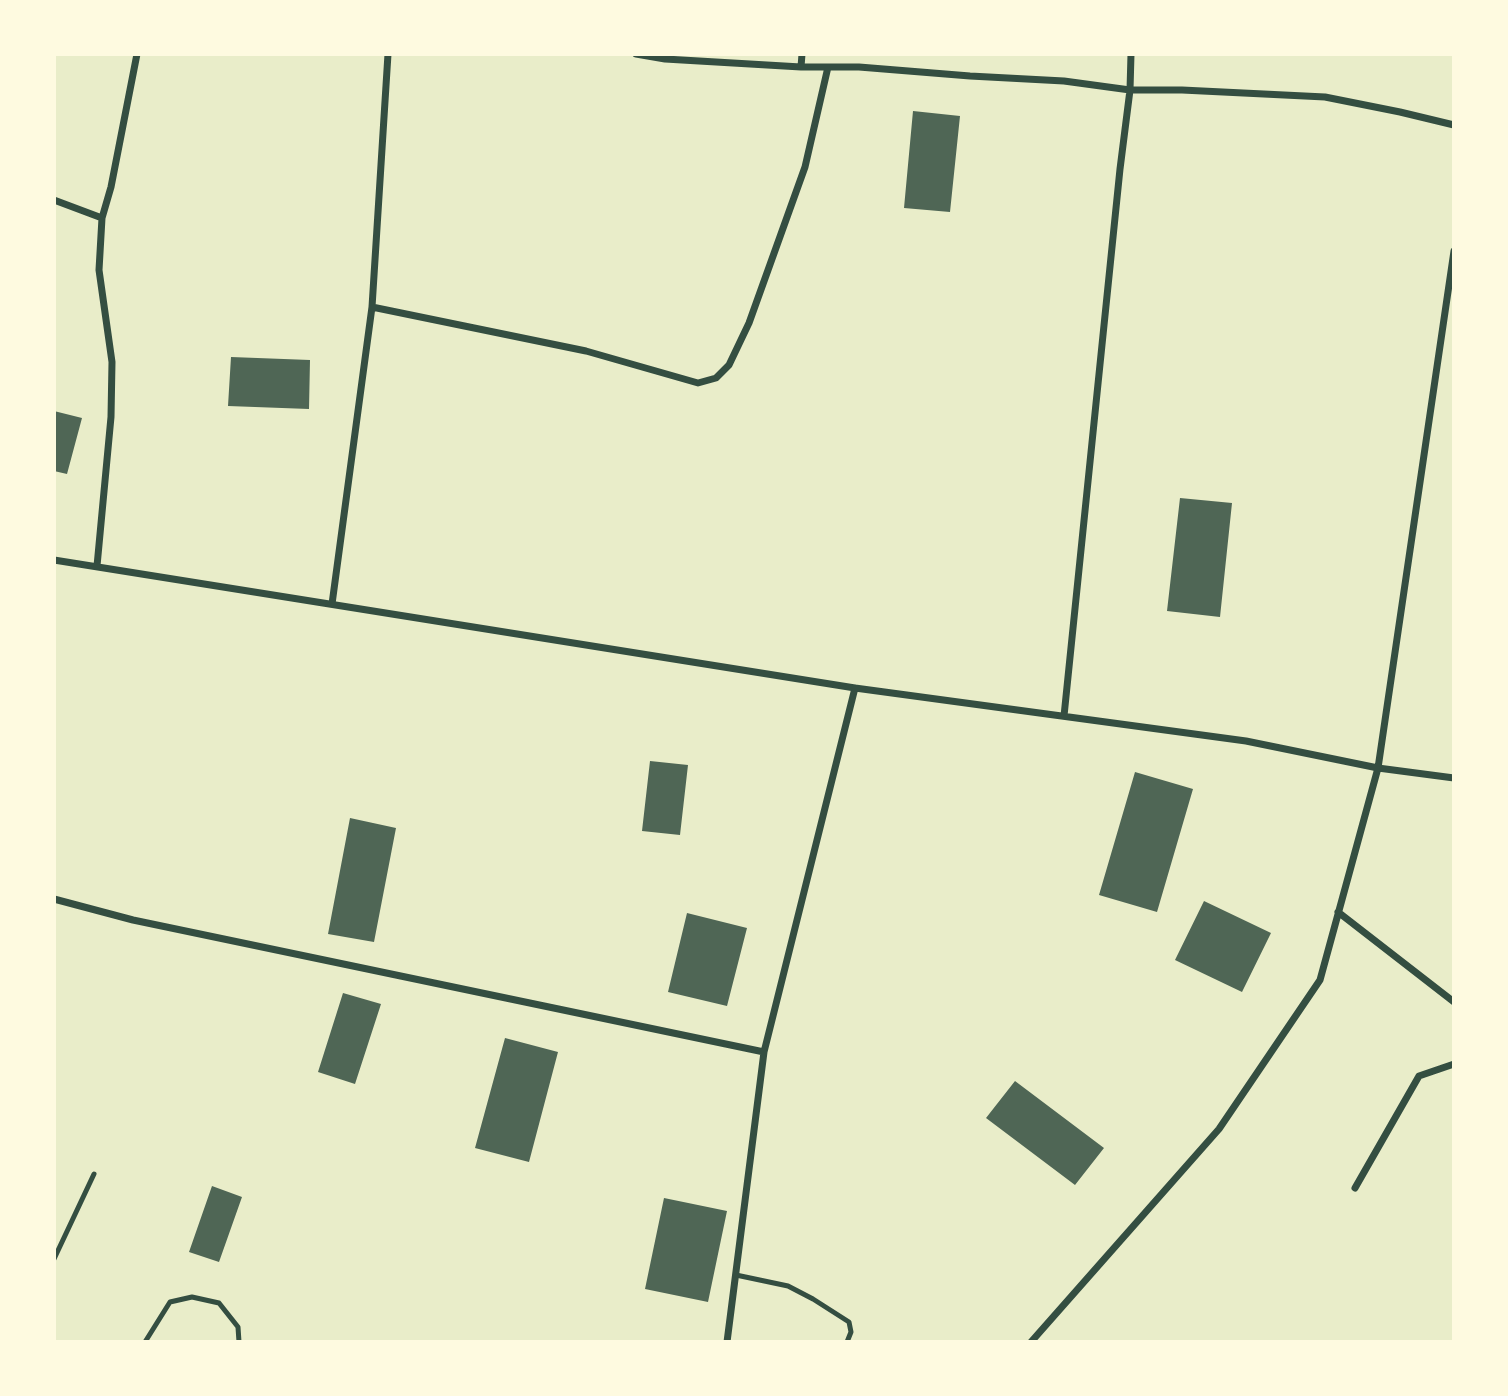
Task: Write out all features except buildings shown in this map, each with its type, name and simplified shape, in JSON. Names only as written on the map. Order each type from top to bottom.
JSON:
[{"type":"street","points":[[97,566],[111,417],[112,362],[99,270],[102,218],[111,187],[137,54]]},
{"type":"street","points":[[331,604],[372,307],[388,54]]},
{"type":"street","points":[[636,54],[665,59],[801,67],[859,67],[1064,81],[1130,90],[1325,97],[1454,125]]},
{"type":"street","points":[[801,67],[802,54]]},
{"type":"street","points":[[1064,716],[1130,90],[1131,54]]},
{"type":"street","points":[[372,307],[586,351],[698,383],[716,378],[729,365],[753,310],[805,167],[828,67]]},
{"type":"street","points":[[54,200],[102,218]]},
{"type":"street","points":[[1031,1342],[1219,1129],[1320,980],[1378,768],[1454,251]]},
{"type":"street","points":[[54,560],[855,688],[1246,741],[1378,768],[1454,778]]},
{"type":"street","points":[[727,1342],[764,1052],[855,688]]},
{"type":"street","points":[[54,899],[133,920],[764,1052]]},
{"type":"street","points":[[1338,912],[1454,1002]]},
{"type":"street","points":[[1355,1188],[1419,1076],[1454,1064]]},
{"type":"lane","points":[[54,1259],[94,1174]]},
{"type":"lane","points":[[736,1275],[788,1286],[813,1299],[849,1322],[847,1342]]},
{"type":"lane","points":[[145,1342],[170,1302],[192,1297],[219,1303],[237,1327],[239,1342]]}]
